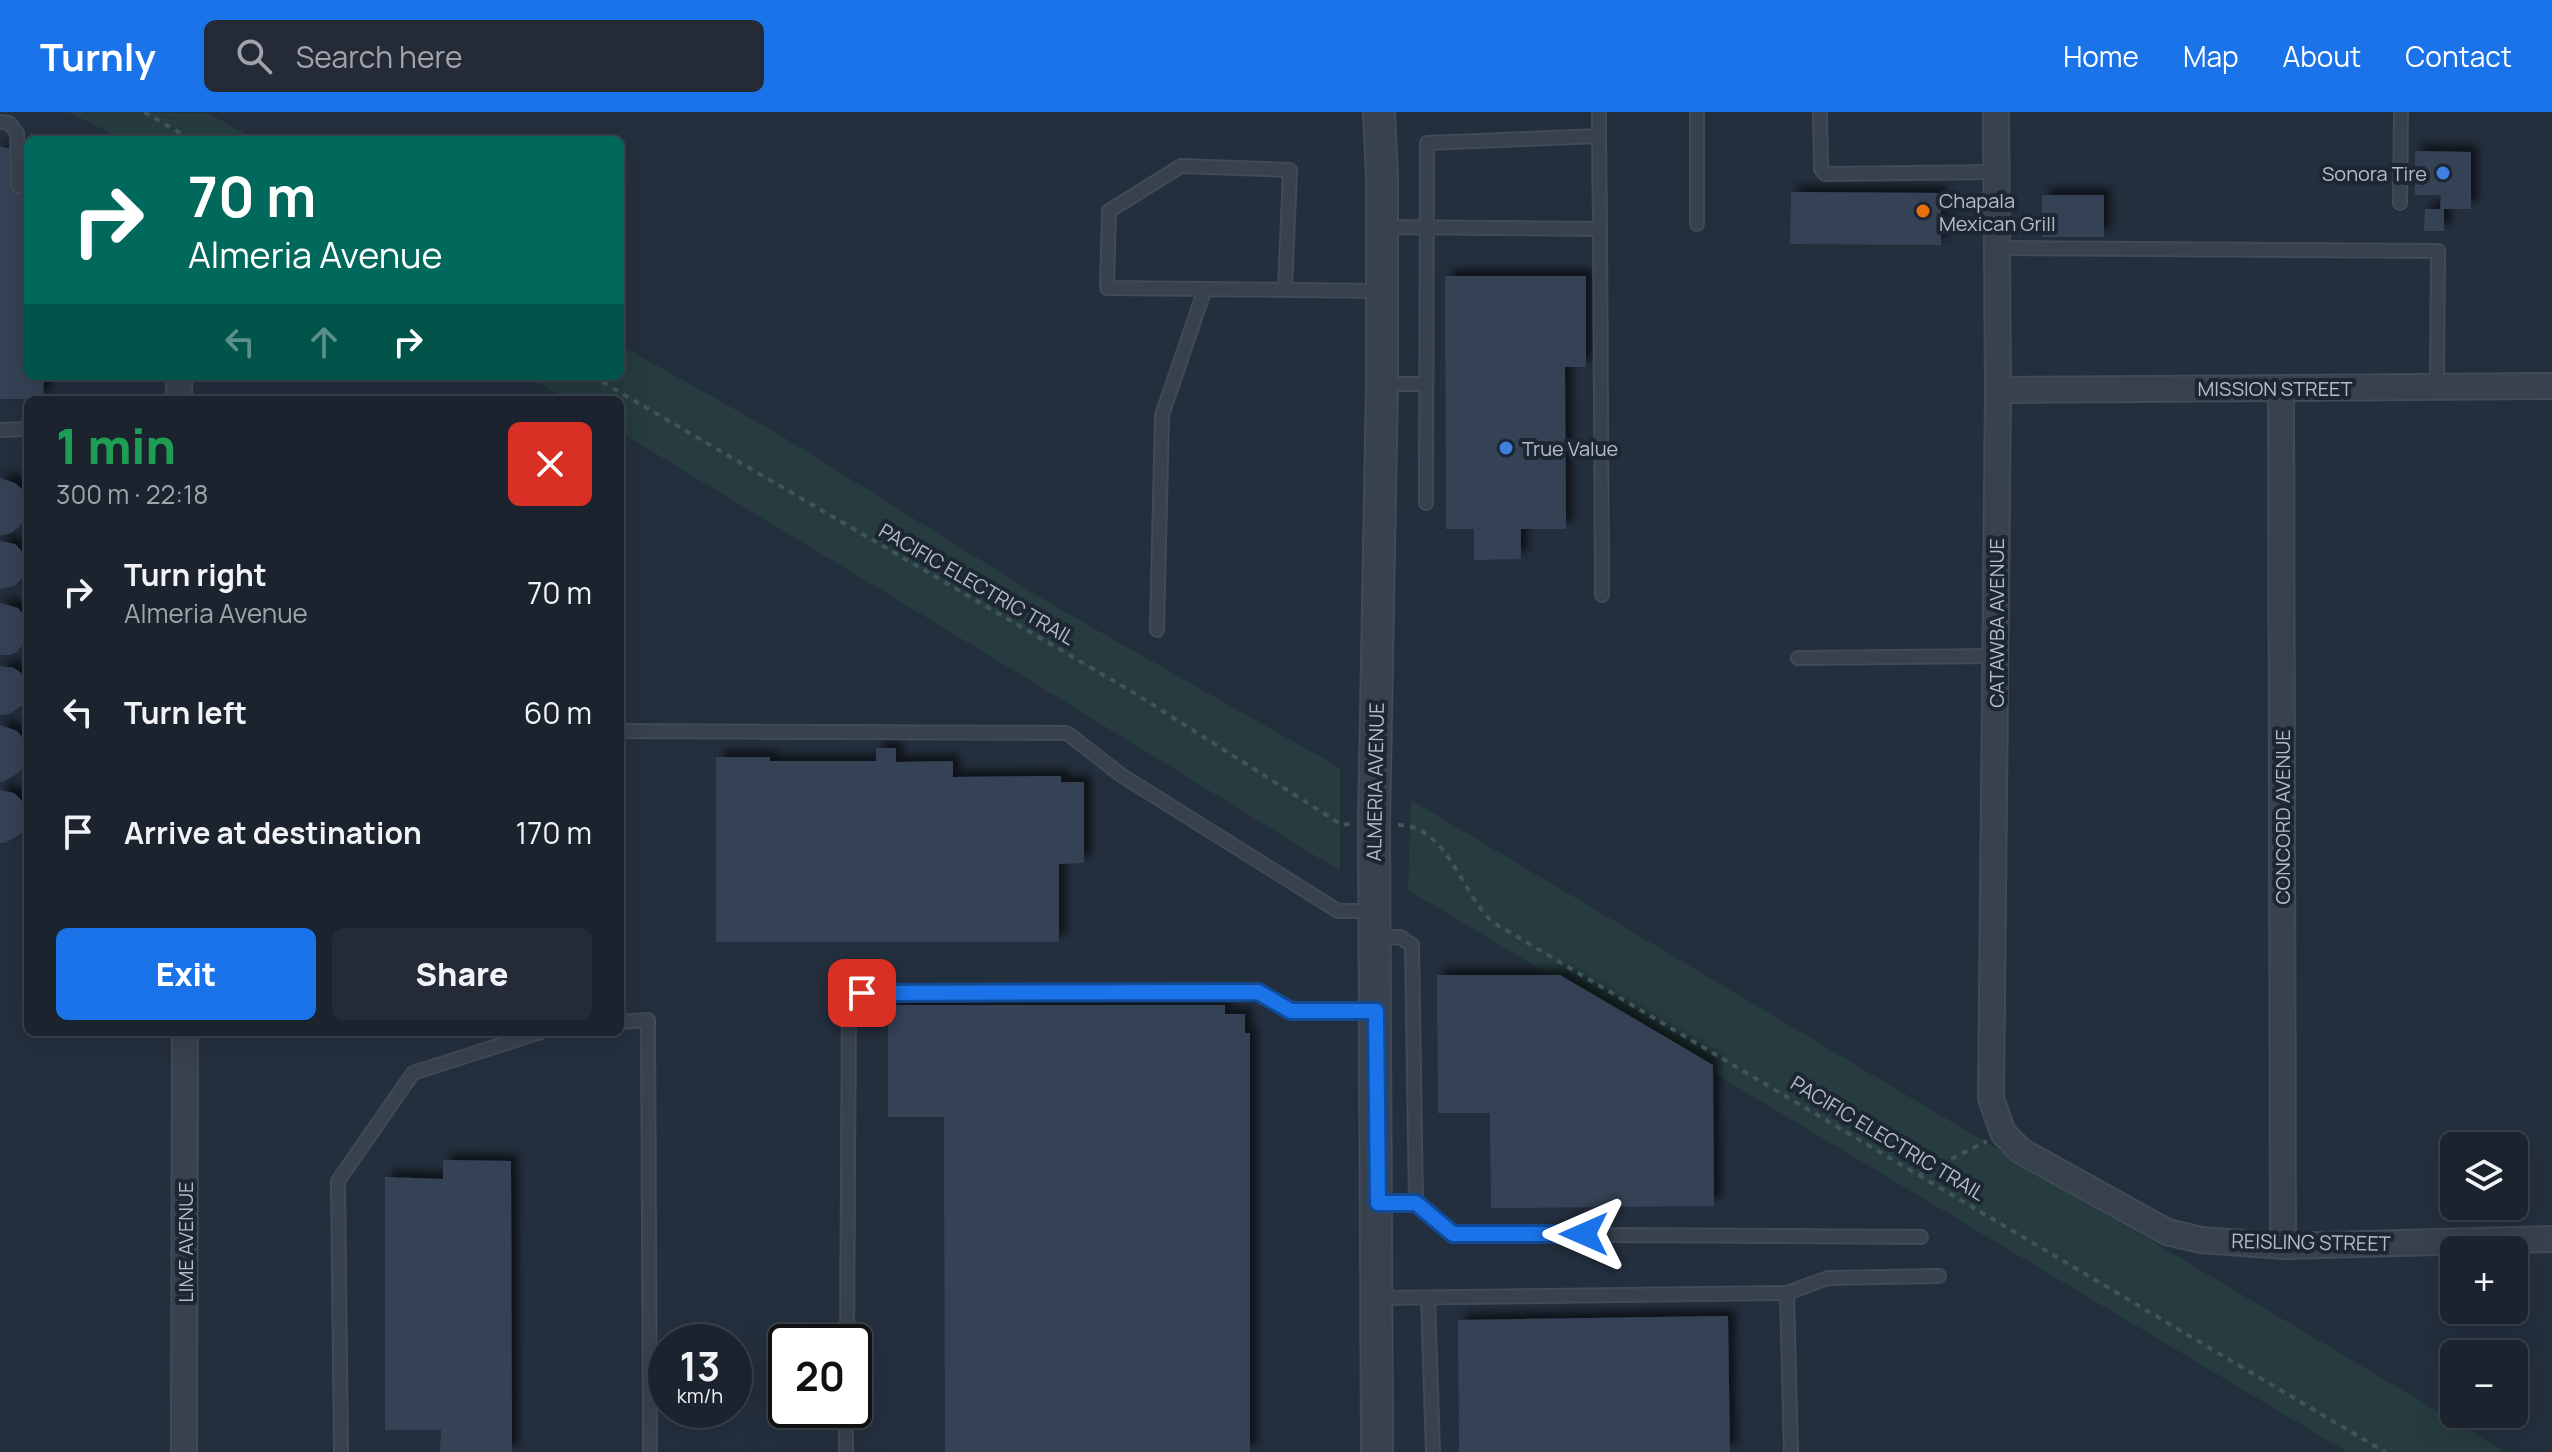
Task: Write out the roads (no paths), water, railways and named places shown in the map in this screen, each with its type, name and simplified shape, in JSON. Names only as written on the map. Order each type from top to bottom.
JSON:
[{"type":"street","name":"ALMERIA AVENUE","points":[[1377,1452],[1374,824],[1382,384],[1379,112]]},
{"type":"street","name":"CATAWBA AVENUE","points":[[1996,112],[1998,390],[1991,1098],[2003,1133]]},
{"type":"street","name":"MISSION STREET","points":[[1998,390],[2552,386]]},
{"type":"street","name":"CONCORD AVENUE","points":[[2281,388],[2283,1246]]},
{"type":"street","name":"LIME AVENUE","points":[[184,1452],[185,1036]]},
{"type":"street","name":"REISLING STREET","points":[[2003,1133],[2021,1151],[2167,1232],[2201,1240],[2283,1246],[2552,1239]]},
{"type":"lane","points":[[1599,112],[1602,595]]},
{"type":"lane","points":[[1697,112],[1697,224]]},
{"type":"lane","points":[[1820,112],[1821,169],[1825,174],[1996,172]]},
{"type":"lane","points":[[2400,203],[2401,112]]},
{"type":"lane","points":[[0,122],[9,123],[17,133],[18,186]]},
{"type":"lane","points":[[1426,503],[1427,143],[1599,136]]},
{"type":"lane","points":[[1285,290],[1290,170],[1181,166],[1109,211],[1107,288],[1205,289],[1285,290],[1382,291]]},
{"type":"lane","points":[[1382,227],[1600,229]]},
{"type":"lane","points":[[1997,248],[2438,251],[2437,387]]},
{"type":"lane","points":[[1157,630],[1162,415],[1205,289]]},
{"type":"lane","points":[[1382,384],[1425,384]]},
{"type":"lane","points":[[0,430],[24,429]]},
{"type":"lane","points":[[1798,658],[1996,656]]},
{"type":"lane","points":[[624,731],[1067,733],[1121,775],[1338,911],[1375,924],[1412,945],[1416,1203]]},
{"type":"lane","points":[[847,1324],[849,1003],[862,993],[1258,992],[1291,1011],[1376,1011]]},
{"type":"lane","points":[[624,1022],[648,1020],[650,1452]]},
{"type":"lane","points":[[341,1452],[338,1181],[413,1073],[529,1036]]},
{"type":"lane","points":[[1378,1203],[1416,1203],[1453,1234],[1921,1237]]},
{"type":"lane","points":[[1378,1298],[1787,1293],[1828,1278],[1939,1276]]},
{"type":"lane","points":[[1787,1293],[1791,1452]]},
{"type":"lane","points":[[1428,1298],[1433,1452]]},
{"type":"lane","points":[[846,1428],[846,1452]]},
{"type":"place","name":"Sonora Tire","points":[[2443,173]]},
{"type":"place","name":"Chapala Mexican Grill","points":[[1923,211]]},
{"type":"place","name":"True Value","points":[[1506,448]]}]
